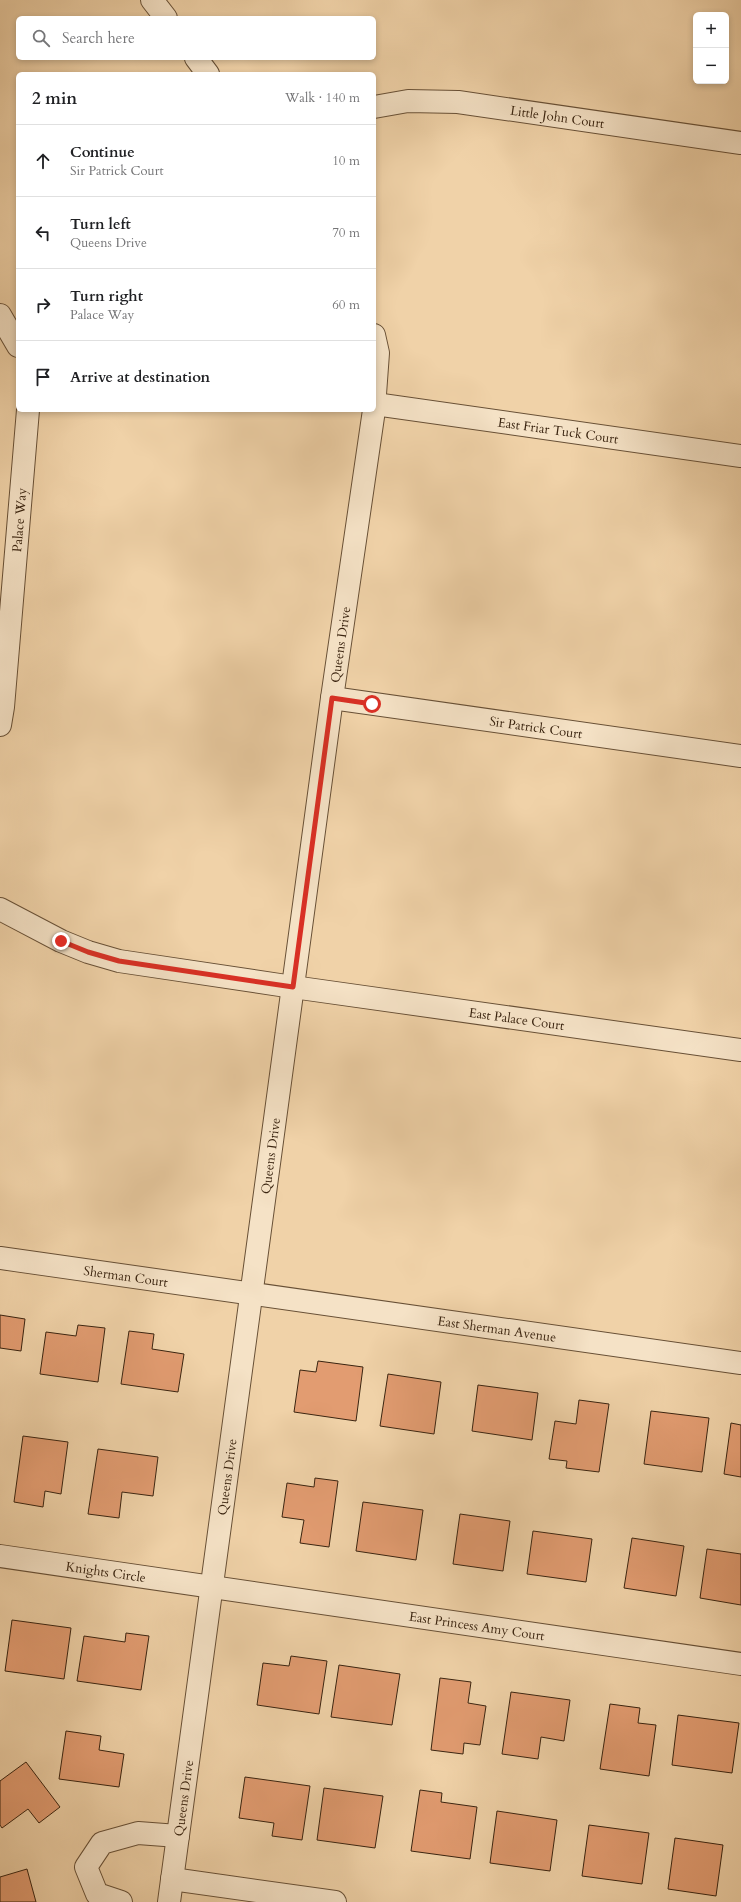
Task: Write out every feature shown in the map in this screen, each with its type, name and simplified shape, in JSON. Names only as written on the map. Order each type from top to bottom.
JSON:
[{"type":"street","points":[[152,0],[164,16]]},
{"type":"street","points":[[198,60],[206,72]]},
{"type":"street","name":"Little John Court","points":[[376,107],[408,101],[458,102],[741,143]]},
{"type":"street","points":[[0,315],[16,343]]},
{"type":"street","name":"Queens Drive","points":[[376,344],[378,353],[376,380]]},
{"type":"street","name":"East Friar Tuck Court","points":[[376,407],[741,456]]},
{"type":"street","name":"Palace Way","points":[[0,725],[4,700],[28,412]]},
{"type":"street","name":"Queens Drive","points":[[169,1902],[332,698],[373,412]]},
{"type":"street","name":"Sir Patrick Court","points":[[332,698],[741,756]]},
{"type":"street","points":[[0,909],[61,941],[88,952],[119,961],[293,987]]},
{"type":"street","name":"East Palace Court","points":[[293,987],[741,1050]]},
{"type":"street","name":"Sherman Court","points":[[0,1258],[252,1292]]},
{"type":"street","name":"East Sherman Avenue","points":[[252,1292],[741,1363]]},
{"type":"street","name":"Knights Circle","points":[[0,1556],[212,1587]]},
{"type":"street","name":"East Princess Amy Court","points":[[212,1587],[741,1664]]},
{"type":"street","points":[[121,1902],[97,1894],[86,1867],[102,1843],[138,1833],[178,1836]]},
{"type":"street","points":[[172,1879],[335,1902]]},
{"type":"building","points":[[0,1315],[25,1319],[21,1351],[0,1348]]},
{"type":"building","points":[[78,1325],[105,1328],[98,1382],[40,1374],[46,1332],[76,1336]]},
{"type":"building","points":[[129,1331],[154,1334],[152,1349],[184,1354],[178,1392],[121,1384]]},
{"type":"building","points":[[318,1361],[363,1367],[356,1421],[294,1412],[300,1370],[316,1372]]},
{"type":"building","points":[[388,1374],[441,1382],[434,1434],[380,1426]]},
{"type":"building","points":[[478,1385],[538,1393],[532,1440],[472,1431]]},
{"type":"building","points":[[579,1400],[609,1404],[599,1472],[566,1468],[567,1461],[549,1459],[555,1421],[576,1424]]},
{"type":"building","points":[[651,1411],[709,1418],[702,1472],[644,1464]]},
{"type":"building","points":[[731,1423],[741,1425],[741,1477],[724,1474]]},
{"type":"building","points":[[23,1436],[68,1442],[61,1494],[45,1491],[43,1507],[14,1502]]},
{"type":"building","points":[[98,1449],[158,1457],[153,1496],[122,1492],[119,1518],[88,1514]]},
{"type":"building","points":[[315,1478],[338,1481],[329,1547],[300,1543],[304,1520],[282,1517],[287,1483],[314,1487]]},
{"type":"building","points":[[363,1502],[423,1510],[416,1560],[356,1551]]},
{"type":"building","points":[[460,1514],[510,1521],[503,1571],[453,1564]]},
{"type":"building","points":[[533,1531],[592,1539],[586,1582],[527,1574]]},
{"type":"building","points":[[632,1538],[684,1546],[676,1596],[624,1588]]},
{"type":"building","points":[[707,1549],[741,1554],[741,1605],[700,1598]]},
{"type":"building","points":[[12,1620],[71,1628],[64,1679],[5,1671]]},
{"type":"building","points":[[126,1633],[149,1636],[141,1690],[77,1681],[84,1636],[125,1642]]},
{"type":"building","points":[[291,1656],[327,1661],[319,1714],[257,1705],[263,1663],[289,1666]]},
{"type":"building","points":[[339,1665],[400,1674],[392,1725],[331,1717]]},
{"type":"building","points":[[440,1678],[471,1682],[468,1703],[486,1706],[480,1745],[464,1743],[463,1754],[431,1750]]},
{"type":"building","points":[[511,1692],[570,1700],[564,1741],[541,1737],[538,1759],[502,1754]]},
{"type":"building","points":[[610,1704],[640,1708],[638,1723],[656,1725],[649,1776],[600,1769]]},
{"type":"building","points":[[678,1715],[739,1723],[732,1773],[672,1765]]},
{"type":"building","points":[[66,1731],[101,1736],[99,1750],[124,1754],[119,1787],[59,1779]]},
{"type":"building","points":[[26,1762],[60,1807],[39,1823],[28,1809],[2,1828],[0,1825],[0,1781]]},
{"type":"building","points":[[245,1777],[310,1786],[302,1840],[272,1836],[274,1823],[239,1818]]},
{"type":"building","points":[[324,1788],[383,1796],[375,1848],[317,1840]]},
{"type":"building","points":[[420,1790],[442,1793],[441,1802],[477,1807],[470,1859],[411,1851]]},
{"type":"building","points":[[497,1811],[557,1820],[550,1871],[490,1863]]},
{"type":"building","points":[[589,1825],[649,1833],[642,1884],[582,1876]]},
{"type":"building","points":[[675,1838],[723,1845],[716,1896],[668,1889]]},
{"type":"building","points":[[27,1869],[36,1902],[0,1902],[0,1877]]},
{"type":"route","points":[[61,941],[88,952],[119,961],[293,987],[332,698],[372,704]]}]
